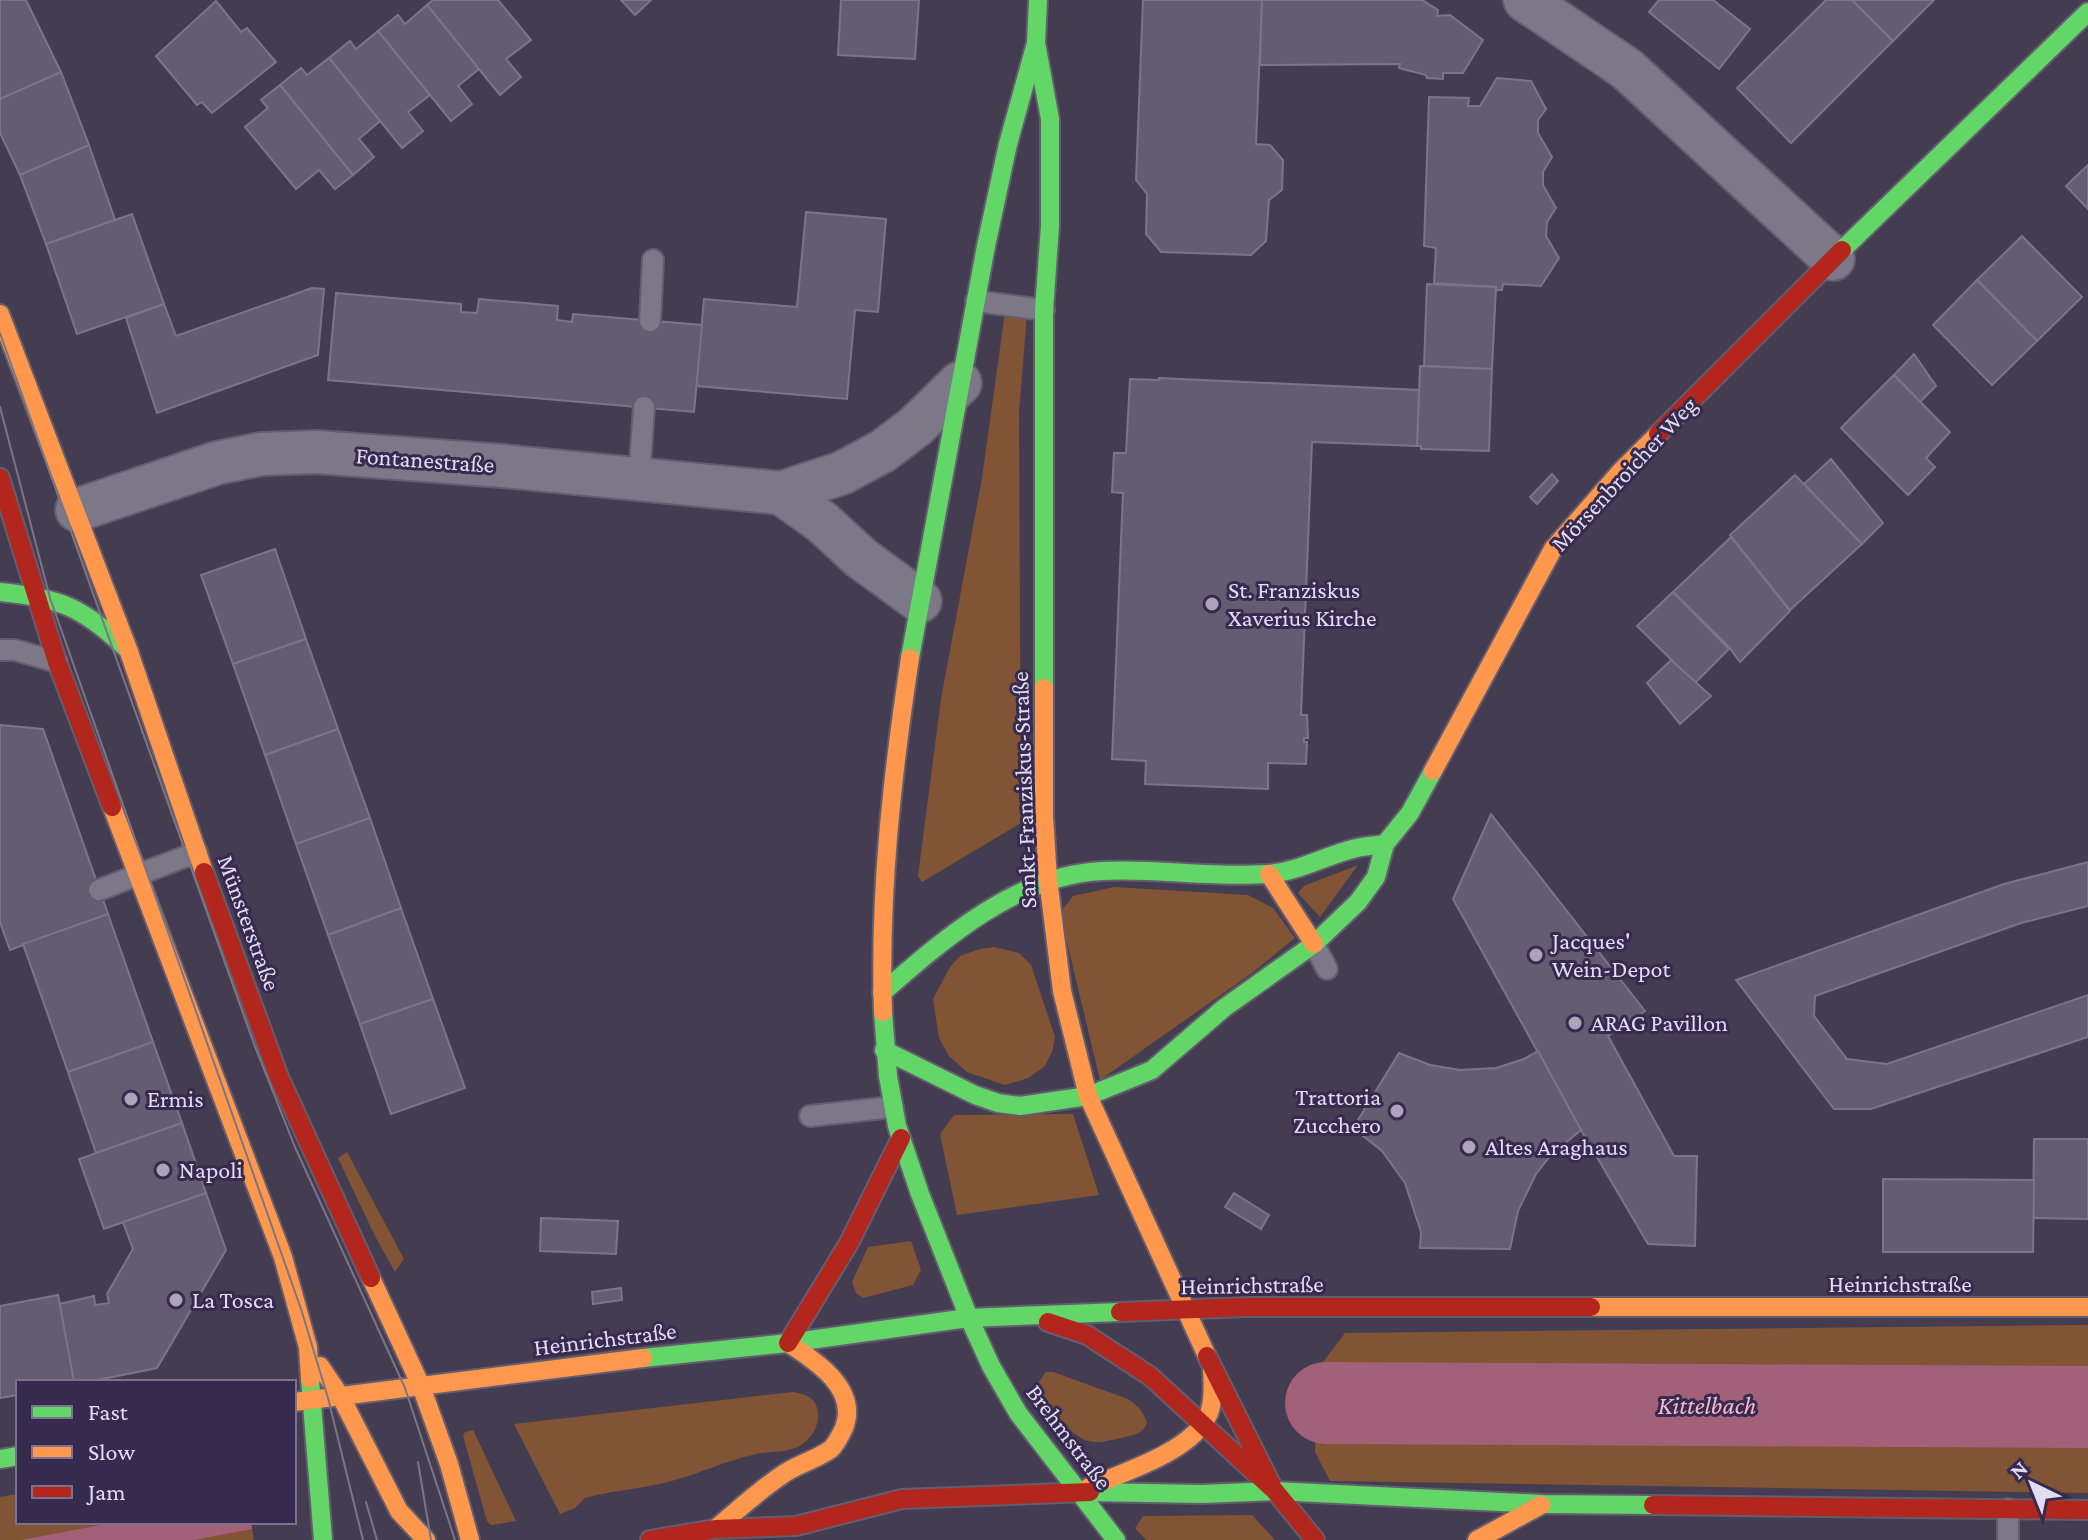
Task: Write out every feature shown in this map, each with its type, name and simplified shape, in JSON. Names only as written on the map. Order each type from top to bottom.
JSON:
[{"type":"main road","name":"Sankt-Franziskus-Straße","points":[[1038,0],[1036,43],[1050,119],[1050,226],[1044,310],[1044,816],[1048,879],[1062,991],[1088,1096],[1134,1204],[1212,1370],[1275,1491]]},
{"type":"main road","name":"Mörsenbroicher Weg","points":[[884,1050],[998,1103],[1020,1106],[1088,1096],[1152,1070],[1224,1008],[1314,944],[1358,902],[1376,877],[1385,844],[1410,813],[1425,787],[1553,549],[1622,470],[1833,259],[2088,12]]},
{"type":"main road","name":"Sankt-Franziskus-Straße","points":[[968,1318],[912,1175],[893,1107],[884,1050],[881,919],[886,832],[920,601],[1000,171],[1036,43]]},
{"type":"main road","name":"Münsterstraße","points":[[0,314],[128,649],[197,852],[279,1077],[421,1386],[449,1464],[470,1540]]},
{"type":"main road","points":[[1,492],[57,662],[283,1257],[308,1347],[341,1397],[399,1511],[426,1540]]},
{"type":"main road","points":[[0,592],[37,595],[74,605],[128,649]]},
{"type":"main road","points":[[882,993],[910,968],[1009,898],[1048,879],[1103,871],[1269,874],[1328,859],[1350,849],[1385,844]]},
{"type":"main road","points":[[1269,874],[1314,944]]},
{"type":"main road","name":"Mörsenbroicher Weg","points":[[1139,1095],[1152,1070]]},
{"type":"main road","points":[[715,1529],[793,1468],[823,1454],[839,1440],[846,1417],[844,1396],[830,1374],[788,1343],[865,1216],[901,1138]]},
{"type":"main road","points":[[1134,1204],[1143,1170]]},
{"type":"main road","name":"Heinrichstraße","points":[[302,1401],[596,1363],[788,1343],[968,1318],[1245,1307],[2088,1307]]},
{"type":"main road","points":[[1028,1316],[1087,1335],[1150,1376],[1275,1491],[1315,1540]]},
{"type":"main road","name":"Brehmstraße","points":[[968,1318],[1001,1386],[1032,1434],[1116,1540]]},
{"type":"main road","points":[[308,1347],[302,1401],[323,1540]]},
{"type":"main road","points":[[1080,1492],[1181,1444],[1203,1424],[1214,1394],[1212,1370]]},
{"type":"main road","points":[[650,1540],[715,1529],[796,1526],[902,1499],[1080,1492],[1202,1494],[1275,1491],[1543,1504],[2088,1510]]},
{"type":"main road","points":[[1477,1540],[1543,1504]]},
{"type":"main road","points":[[796,1526],[836,1536]]},
{"type":"street","points":[[1525,0],[1627,69],[1833,259]]},
{"type":"street","name":"Fontanestraße","points":[[77,510],[217,463],[261,454],[333,453],[781,493],[842,473],[883,451],[916,426],[960,383]]},
{"type":"street","name":"Fontanestraße","points":[[781,493],[920,601]]},
{"type":"lane","points":[[650,321],[653,260]]},
{"type":"lane","points":[[976,301],[1044,310]]},
{"type":"lane","points":[[639,479],[644,407]]},
{"type":"lane","points":[[0,650],[15,650],[57,662]]},
{"type":"lane","points":[[99,890],[197,852]]},
{"type":"lane","points":[[1314,944],[1327,969]]},
{"type":"lane","points":[[810,1116],[893,1107]]},
{"type":"lane","points":[[444,1540],[449,1464]]},
{"type":"lane","points":[[2008,1509],[2008,1540]]},
{"type":"shaded area","points":[[1005,312],[1027,314],[1019,413],[1021,823],[922,882],[918,876],[941,699],[982,478]]},
{"type":"shaded area","points":[[1358,865],[1320,917],[1298,893],[1304,886]]},
{"type":"shaded area","points":[[1114,887],[1248,895],[1273,908],[1295,938],[1252,973],[1100,1080],[1060,913],[1073,896]]},
{"type":"shaded area","points":[[994,947],[1019,953],[1031,965],[1055,1037],[1044,1067],[1028,1078],[1005,1085],[967,1072],[949,1056],[939,1038],[933,999],[950,967],[960,956]]},
{"type":"shaded area","points":[[1073,1114],[1099,1195],[957,1215],[940,1134],[954,1115]]},
{"type":"shaded area","points":[[347,1152],[404,1259],[395,1272],[338,1158]]},
{"type":"shaded area","points":[[911,1241],[921,1270],[913,1285],[863,1298],[856,1293],[852,1282],[868,1247]]},
{"type":"shaded area","points":[[2088,1325],[2088,1493],[1330,1481],[1315,1452],[1317,1370],[1345,1333]]},
{"type":"shaded area","points":[[1046,1372],[1128,1399],[1142,1412],[1147,1423],[1145,1427],[1137,1434],[1105,1441],[1093,1442],[1081,1438],[1060,1420],[1040,1390],[1038,1383]]},
{"type":"shaded area","points":[[793,1392],[811,1398],[818,1414],[814,1432],[800,1445],[790,1450],[741,1458],[664,1483],[585,1498],[575,1508],[560,1514],[514,1424]]},
{"type":"shaded area","points":[[473,1430],[516,1521],[491,1525],[487,1521],[463,1436],[465,1432]]},
{"type":"shaded area","points":[[16,1494],[16,1524],[251,1524],[254,1540],[0,1540],[0,1497]]},
{"type":"shaded area","points":[[1252,1515],[1275,1540],[1146,1540],[1135,1528],[1143,1516]]},
{"type":"shaded area","points":[[106,1524],[251,1524],[252,1529],[194,1540],[22,1540]]},
{"type":"building","points":[[0,0],[26,0],[61,72],[0,99]]},
{"type":"building","points":[[433,0],[498,0],[531,40],[506,59],[521,77],[500,95],[427,5]]},
{"type":"building","points":[[621,0],[651,0],[635,15]]},
{"type":"building","points":[[841,0],[919,0],[915,59],[838,55]]},
{"type":"building","points":[[1143,0],[1262,0],[1256,144],[1270,145],[1283,160],[1282,190],[1269,200],[1266,241],[1251,255],[1161,252],[1146,234],[1147,194],[1136,180]]},
{"type":"building","points":[[1262,0],[1422,0],[1438,10],[1437,16],[1450,15],[1483,40],[1463,73],[1443,73],[1443,79],[1427,78],[1426,75],[1399,68],[1400,64],[1260,65]]},
{"type":"building","points":[[1659,0],[1713,0],[1750,29],[1719,69],[1649,12]]},
{"type":"building","points":[[1826,0],[1852,0],[1893,41],[1791,143],[1737,88]]},
{"type":"building","points":[[1852,0],[1934,0],[1893,41]]},
{"type":"building","points":[[216,1],[241,32],[247,28],[276,62],[212,113],[202,102],[197,105],[156,56]]},
{"type":"building","points":[[427,5],[479,69],[458,86],[472,104],[451,121],[378,31],[398,15],[405,24]]},
{"type":"building","points":[[378,31],[430,95],[408,112],[423,131],[402,148],[329,58],[350,41],[356,49]]},
{"type":"building","points":[[329,58],[380,121],[359,139],[374,157],[353,175],[280,85],[301,68],[307,75]]},
{"type":"building","points":[[61,72],[89,145],[20,175],[0,133],[0,99]]},
{"type":"building","points":[[1497,78],[1531,81],[1546,109],[1538,120],[1538,133],[1552,157],[1543,172],[1543,185],[1556,208],[1547,222],[1546,236],[1559,258],[1541,286],[1503,284],[1502,290],[1496,290],[1496,287],[1434,283],[1436,248],[1424,246],[1429,97],[1469,98],[1468,106],[1480,106]]},
{"type":"building","points":[[280,85],[353,175],[335,189],[319,170],[296,189],[245,127],[268,108],[261,100]]},
{"type":"building","points":[[89,145],[115,220],[46,244],[20,175]]},
{"type":"building","points":[[2088,165],[2088,209],[2066,186]]},
{"type":"building","points":[[806,212],[886,219],[878,312],[855,310],[847,399],[696,386],[704,299],[797,307]]},
{"type":"building","points":[[132,214],[164,304],[77,334],[46,244]]},
{"type":"building","points":[[2022,236],[2082,297],[2037,341],[1977,280]]},
{"type":"building","points":[[1977,280],[2037,341],[1992,385],[1933,325]]},
{"type":"building","points":[[1427,284],[1496,287],[1492,369],[1424,366]]},
{"type":"building","points":[[312,288],[324,289],[318,355],[157,413],[126,318],[164,304],[176,336]]},
{"type":"building","points":[[336,293],[461,304],[461,312],[477,313],[479,299],[558,306],[557,320],[572,322],[573,314],[702,325],[694,412],[328,380]]},
{"type":"building","points":[[1914,354],[1936,386],[1920,402],[1894,375]]},
{"type":"building","points":[[1420,366],[1492,369],[1489,451],[1421,449],[1417,446]]},
{"type":"building","points":[[1894,375],[1950,432],[1926,458],[1935,467],[1908,495],[1841,428]]},
{"type":"building","name":"St. Franziskus Xaverius Kirche","points":[[1130,379],[1419,390],[1417,446],[1312,442],[1301,715],[1307,715],[1308,738],[1304,738],[1307,742],[1306,764],[1268,763],[1268,789],[1145,784],[1146,761],[1112,759],[1123,493],[1112,492],[1114,453],[1126,453]]},
{"type":"building","points":[[1831,459],[1883,523],[1862,544],[1804,484]]},
{"type":"building","points":[[1552,474],[1558,481],[1537,504],[1530,497]]},
{"type":"building","points":[[1795,475],[1862,544],[1790,610],[1730,535]]},
{"type":"building","points":[[1731,537],[1790,611],[1740,662],[1673,592]]},
{"type":"building","points":[[275,549],[306,639],[233,664],[201,575]]},
{"type":"building","points":[[1673,592],[1729,649],[1695,683],[1637,626]]},
{"type":"building","points":[[306,639],[338,729],[265,755],[233,664]]},
{"type":"building","points":[[1671,660],[1711,696],[1680,724],[1647,683]]},
{"type":"building","points":[[0,725],[43,729],[108,914],[10,950],[0,922]]},
{"type":"building","points":[[338,729],[370,818],[296,844],[265,755]]},
{"type":"building","name":"ARAG Pavillon","points":[[1491,814],[1645,1011],[1608,1036],[1674,1156],[1697,1156],[1695,1246],[1648,1244],[1453,899]]},
{"type":"building","points":[[370,818],[401,908],[328,935],[296,844]]},
{"type":"building","points":[[2088,862],[2088,906],[2021,923],[1815,996],[1814,1016],[1847,1059],[1887,1064],[2088,995],[2088,1037],[1871,1109],[1834,1109],[1736,980],[2004,884]]},
{"type":"building","points":[[401,908],[433,999],[360,1024],[328,935]]},
{"type":"building","points":[[108,914],[153,1042],[68,1072],[23,944]]},
{"type":"building","points":[[433,999],[465,1088],[391,1114],[360,1024]]},
{"type":"building","points":[[153,1042],[182,1123],[96,1153],[68,1072]]},
{"type":"building","name":"Altes Araghaus","points":[[1538,1051],[1581,1130],[1551,1155],[1536,1174],[1518,1211],[1510,1249],[1420,1248],[1421,1232],[1405,1183],[1382,1151],[1353,1128],[1399,1053],[1430,1065],[1460,1070],[1496,1068]]},
{"type":"building","points":[[182,1123],[206,1193],[104,1229],[79,1159]]},
{"type":"building","points":[[2034,1139],[2088,1139],[2088,1219],[2033,1218]]},
{"type":"building","points":[[1883,1179],[2034,1180],[2033,1252],[1883,1252]]},
{"type":"building","points":[[206,1193],[226,1250],[157,1368],[98,1380],[74,1380],[59,1304],[94,1296],[95,1305],[109,1303],[107,1294],[133,1249],[123,1222]]},
{"type":"building","points":[[1234,1193],[1269,1215],[1261,1229],[1225,1207]]},
{"type":"building","points":[[541,1218],[618,1221],[616,1254],[540,1251]]},
{"type":"building","points":[[621,1288],[622,1300],[593,1304],[592,1292]]},
{"type":"building","points":[[58,1295],[74,1380],[16,1380],[16,1395],[0,1398],[0,1306]]},
{"type":"waterway","name":"Kittelbach","points":[[1326,1403],[2088,1407]]},
{"type":"tram line","points":[[0,333],[254,1044],[295,1147],[405,1388],[455,1540]]},
{"type":"tram line","points":[[0,407],[50,598],[301,1309],[328,1398],[363,1540]]},
{"type":"tram line","points":[[418,1462],[431,1540]]},
{"type":"tram line","points":[[366,1502],[377,1540]]},
{"type":"traffic: fast","points":[[1038,0],[1036,43],[1050,119],[1050,226],[1044,310],[1044,688]]},
{"type":"traffic: fast","points":[[1842,250],[2088,12]]},
{"type":"traffic: fast","points":[[910,658],[986,246],[1008,144],[1036,43]]},
{"type":"traffic: fast","points":[[0,592],[39,598],[69,607],[96,623],[126,648]]},
{"type":"traffic: fast","points":[[884,1050],[975,1095],[1020,1106],[1088,1096],[1152,1070],[1224,1008],[1314,944],[1358,902],[1376,877],[1385,844],[1410,813],[1433,771]]},
{"type":"traffic: fast","points":[[882,993],[983,913],[1040,884],[1070,875],[1102,871],[1226,875],[1278,873],[1354,849],[1385,844]]},
{"type":"traffic: fast","points":[[883,1012],[888,1076],[897,1126],[969,1318],[991,1366],[1018,1413],[1116,1540]]},
{"type":"traffic: fast","points":[[643,1358],[788,1343],[968,1318],[1120,1312]]},
{"type":"traffic: fast","points":[[310,1379],[323,1540]]},
{"type":"traffic: fast","points":[[0,1459],[16,1456]]},
{"type":"traffic: fast","points":[[1090,1492],[1202,1494],[1275,1491],[1543,1504],[1653,1505]]},
{"type":"traffic: slow","points":[[0,314],[128,649],[204,872]]},
{"type":"traffic: slow","points":[[1433,771],[1553,549],[1658,434]]},
{"type":"traffic: slow","points":[[883,1012],[883,923],[888,835],[910,658]]},
{"type":"traffic: slow","points":[[1044,688],[1044,816],[1048,879],[1062,991],[1088,1096],[1207,1356]]},
{"type":"traffic: slow","points":[[112,807],[283,1257],[308,1347],[310,1379]]},
{"type":"traffic: slow","points":[[1269,874],[1314,944]]},
{"type":"traffic: slow","points":[[371,1278],[421,1386],[449,1464],[470,1540]]},
{"type":"traffic: slow","points":[[1591,1307],[2088,1307]]},
{"type":"traffic: slow","points":[[715,1529],[782,1475],[831,1449],[844,1428],[846,1401],[840,1389],[811,1358],[788,1343]]},
{"type":"traffic: slow","points":[[296,1402],[643,1358]]},
{"type":"traffic: slow","points":[[320,1366],[341,1397],[399,1511],[426,1540]]},
{"type":"traffic: slow","points":[[1089,1487],[1156,1459],[1189,1438],[1209,1413],[1212,1370]]},
{"type":"traffic: slow","points":[[1477,1540],[1541,1505]]},
{"type":"traffic: jam","points":[[1658,434],[1842,250]]},
{"type":"traffic: jam","points":[[0,478],[57,662],[112,807]]},
{"type":"traffic: jam","points":[[204,872],[279,1077],[371,1278]]},
{"type":"traffic: jam","points":[[788,1343],[849,1243],[901,1138]]},
{"type":"traffic: jam","points":[[1120,1312],[1245,1307],[1591,1307]]},
{"type":"traffic: jam","points":[[1048,1322],[1087,1335],[1150,1376],[1275,1491],[1315,1540]]},
{"type":"traffic: jam","points":[[1207,1356],[1272,1486]]},
{"type":"traffic: jam","points":[[650,1540],[715,1529],[796,1526],[902,1499],[1090,1492]]},
{"type":"traffic: jam","points":[[1653,1505],[2088,1510]]},
{"type":"place","name":"St. Franziskus Xaverius Kirche","points":[[1212,604]]},
{"type":"place","name":"Jacques' Wein-Depot","points":[[1536,955]]},
{"type":"place","name":"ARAG Pavillon","points":[[1575,1023]]},
{"type":"place","name":"Ermis","points":[[131,1099]]},
{"type":"place","name":"Trattoria Zucchero","points":[[1397,1111]]},
{"type":"place","name":"Altes Araghaus","points":[[1469,1147]]},
{"type":"place","name":"Napoli","points":[[163,1170]]},
{"type":"place","name":"La Tosca","points":[[176,1300]]}]
